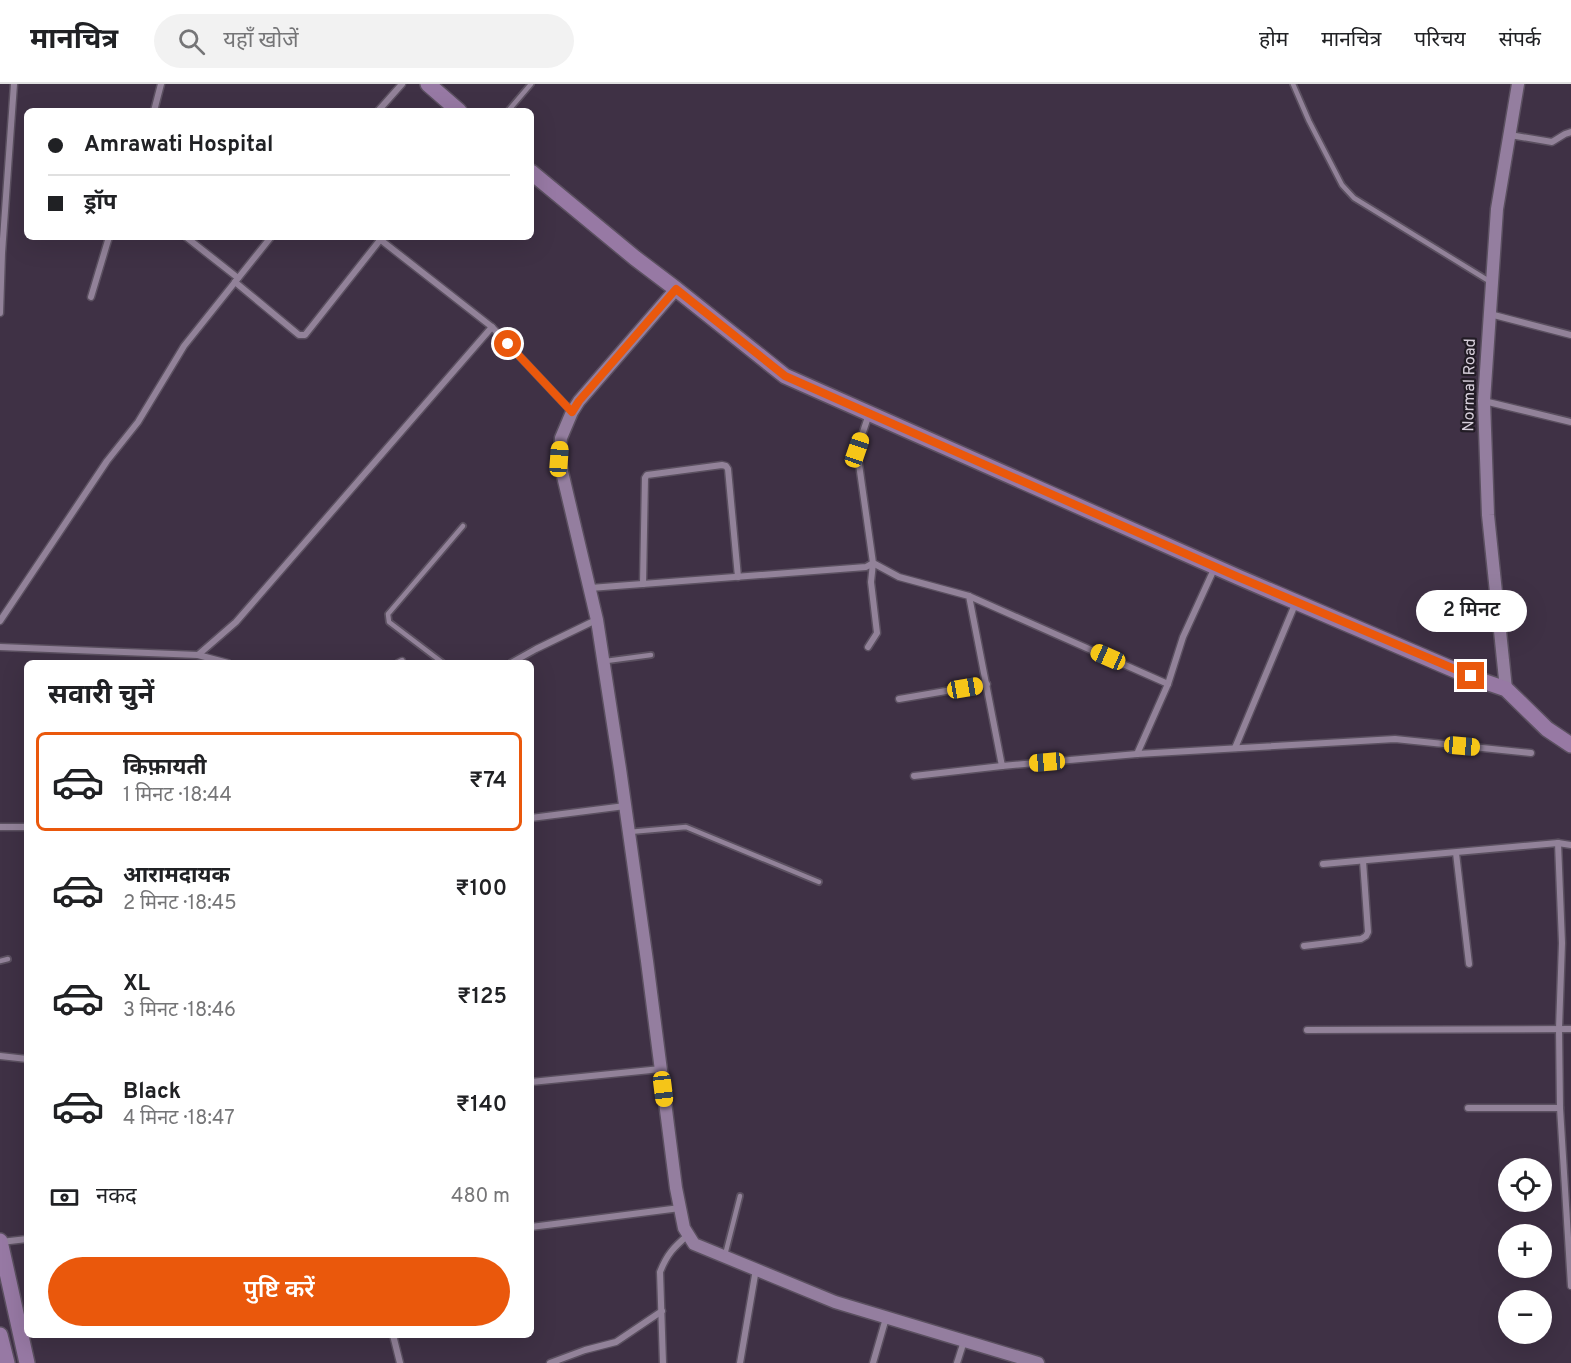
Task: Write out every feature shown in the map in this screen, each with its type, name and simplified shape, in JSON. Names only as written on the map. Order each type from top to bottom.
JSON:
[{"type":"main road","points":[[429,84],[456,108]]},
{"type":"main road","name":"Normal Road","points":[[1506,689],[1488,515],[1484,401],[1497,209],[1518,84]]},
{"type":"main road","points":[[534,174],[635,258],[785,376],[1215,567],[1506,689],[1547,729],[1571,746]]},
{"type":"main road","points":[[676,289],[579,401],[561,438],[559,459],[597,620],[629,832],[676,1188],[684,1228],[694,1244],[835,1302],[1038,1363]]},
{"type":"main road","points":[[0,1241],[27,1363]]},
{"type":"main road","points":[[0,1335],[7,1363]]},
{"type":"street","points":[[0,313],[14,84]]},
{"type":"street","points":[[155,108],[161,84]]},
{"type":"street","points":[[381,108],[402,84]]},
{"type":"street","points":[[1510,135],[1552,142],[1571,132]]},
{"type":"street","points":[[0,160],[9,162]]},
{"type":"street","points":[[91,297],[108,240]]},
{"type":"street","points":[[190,240],[299,335],[305,335],[376,240]]},
{"type":"street","points":[[0,621],[107,461],[138,422],[184,346],[269,240]]},
{"type":"street","points":[[381,240],[492,327],[572,412]]},
{"type":"street","points":[[1489,314],[1571,335]]},
{"type":"street","points":[[198,655],[236,622],[492,327]]},
{"type":"street","points":[[1484,401],[1571,422]]},
{"type":"street","points":[[868,647],[877,633],[871,582],[873,563],[857,450],[870,414]]},
{"type":"street","points":[[642,584],[645,478],[647,475],[722,465],[728,469],[738,577]]},
{"type":"street","points":[[590,588],[866,567],[873,563]]},
{"type":"street","points":[[873,563],[899,577],[969,596],[1168,684]]},
{"type":"street","points":[[1137,754],[1168,684],[1183,637],[1215,567]]},
{"type":"street","points":[[969,596],[1002,766]]},
{"type":"street","points":[[1235,748],[1296,602]]},
{"type":"street","points":[[516,660],[597,620]]},
{"type":"street","points":[[0,647],[198,655],[217,660]]},
{"type":"street","points":[[899,699],[987,684]]},
{"type":"street","points":[[914,776],[1137,754],[1395,739],[1531,753]]},
{"type":"street","points":[[534,818],[625,806]]},
{"type":"street","points":[[0,827],[24,827]]},
{"type":"street","points":[[1558,843],[1562,943],[1559,1029],[1560,1108],[1571,1286]]},
{"type":"street","points":[[1323,864],[1558,843],[1571,845]]},
{"type":"street","points":[[1456,853],[1469,964]]},
{"type":"street","points":[[1304,946],[1361,939],[1366,936],[1368,932],[1363,861]]},
{"type":"street","points":[[1307,1030],[1571,1029]]},
{"type":"street","points":[[0,1056],[24,1059]]},
{"type":"street","points":[[534,1082],[660,1070]]},
{"type":"street","points":[[1468,1108],[1560,1108]]},
{"type":"street","points":[[534,1227],[680,1208]]},
{"type":"street","points":[[663,1363],[660,1272],[670,1252],[689,1235]]},
{"type":"street","points":[[0,1241],[24,1239]]},
{"type":"street","points":[[740,1363],[756,1269]]},
{"type":"street","points":[[550,1363],[616,1342],[662,1311]]},
{"type":"street","points":[[873,1363],[886,1318]]},
{"type":"street","points":[[394,1338],[400,1363]]},
{"type":"street","points":[[957,1363],[964,1341]]},
{"type":"lane","points":[[511,108],[531,84]]},
{"type":"lane","points":[[1293,84],[1347,192],[1492,282]]},
{"type":"lane","points":[[439,660],[389,622],[388,614],[463,526]]},
{"type":"lane","points":[[603,661],[651,655]]},
{"type":"lane","points":[[629,832],[686,827],[819,882]]},
{"type":"lane","points":[[0,961],[8,959]]},
{"type":"lane","points":[[724,1257],[740,1196]]},
{"type":"route","points":[[508,344],[572,412],[676,289],[785,376],[1238,577],[1471,676]]}]
